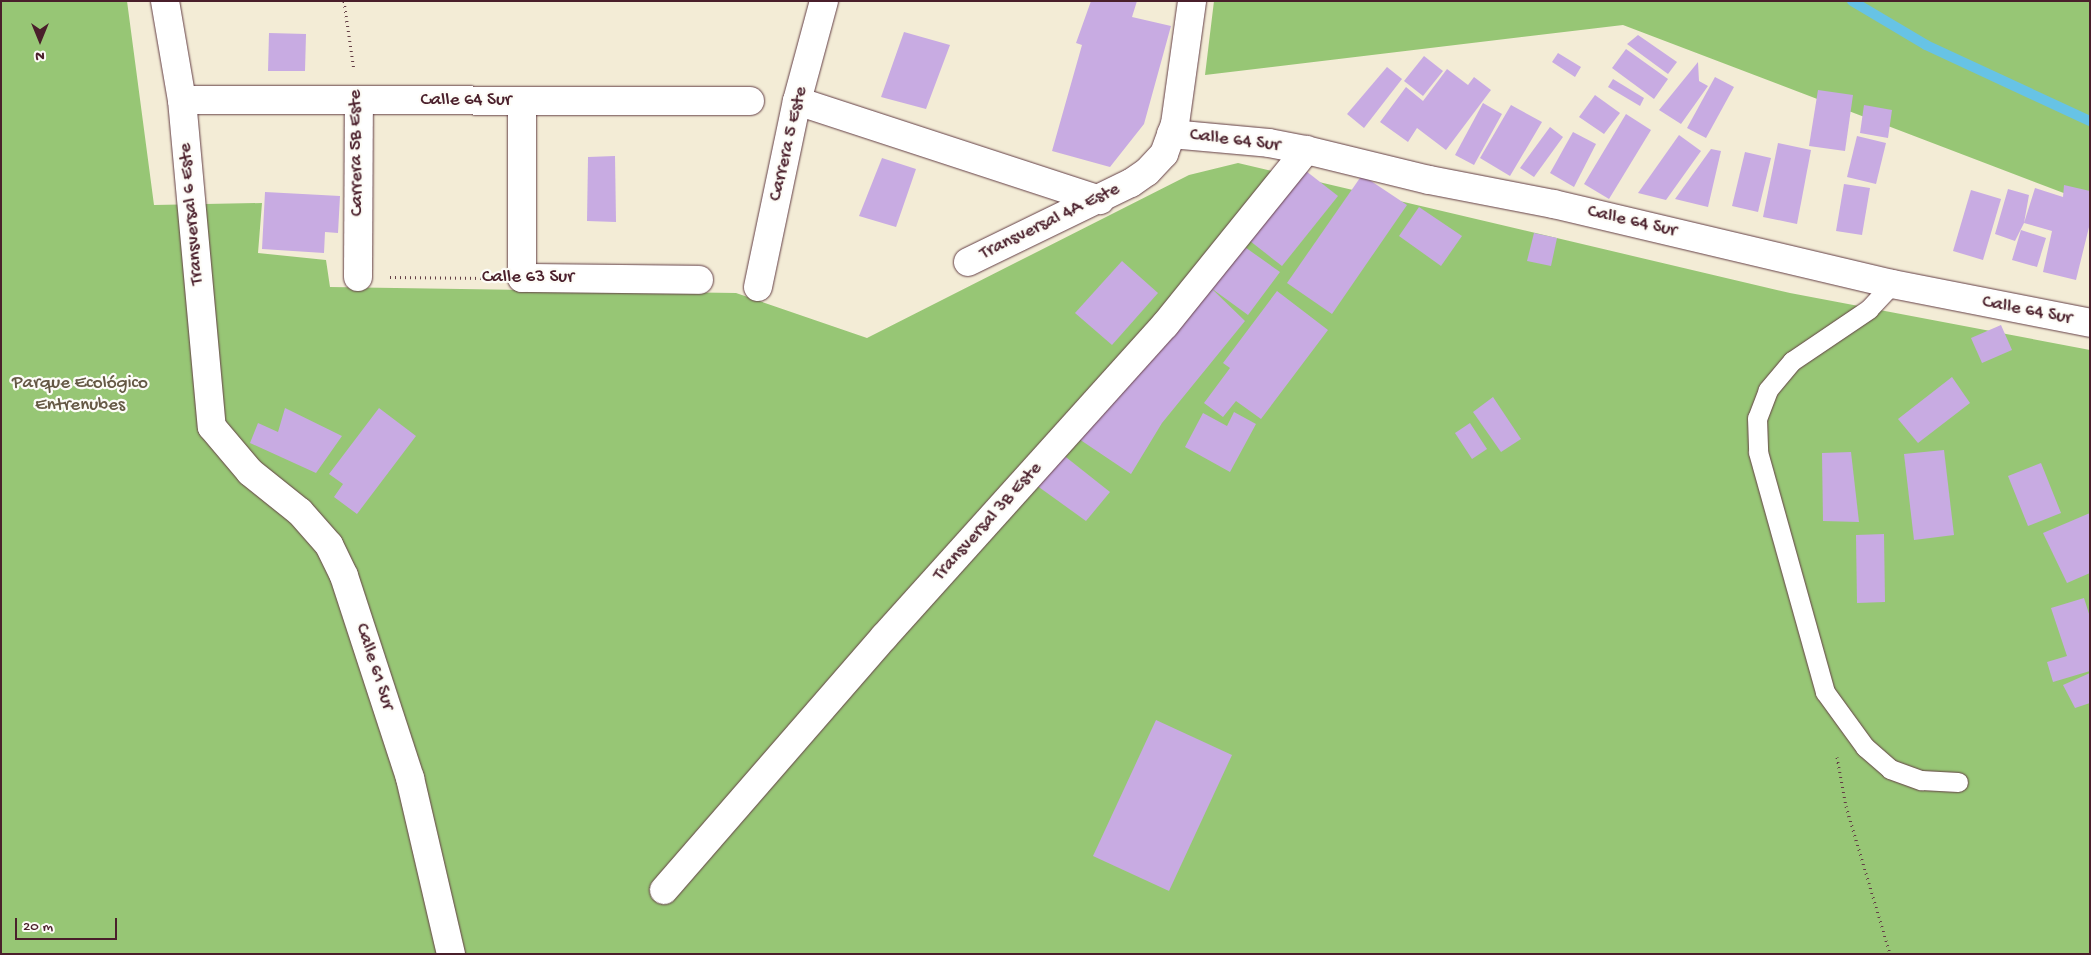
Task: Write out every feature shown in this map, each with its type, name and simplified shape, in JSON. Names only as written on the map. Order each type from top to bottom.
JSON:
[{"type":"street","name":"Transversal 6 Este","points":[[165,1],[182,100],[212,427]]},
{"type":"street","name":"Carrera 5 Este","points":[[758,287],[797,100],[824,1]]},
{"type":"street","name":"Transversal 4A Este","points":[[968,262],[1100,200],[1131,183],[1147,172],[1164,154],[1172,134],[1192,1]]},
{"type":"street","name":"Calle 64 Sur","points":[[182,100],[750,100]]},
{"type":"street","points":[[797,100],[1100,200]]},
{"type":"street","name":"Carrera 5B Este","points":[[358,277],[359,101]]},
{"type":"street","points":[[522,101],[522,278]]},
{"type":"street","name":"Calle 64 Sur","points":[[1172,134],[1269,143],[1306,150],[1429,180],[1554,204],[1892,284],[2090,323]]},
{"type":"street","name":"Transversal 3B Este","points":[[664,890],[891,630],[1165,325],[1306,150]]},
{"type":"street","name":"Calle 63 Sur","points":[[522,278],[699,280]]},
{"type":"street","name":"Calle 61 Sur","points":[[212,427],[250,472],[300,512],[330,544],[340,568],[410,778],[451,954]]},
{"type":"lane","points":[[1892,284],[1869,309],[1792,361],[1768,390],[1757,418],[1758,452],[1825,692],[1865,747],[1890,768],[1921,780],[1958,782]]},
{"type":"path","name":"Carrera 5B Este","points":[[344,1],[359,101]]},
{"type":"path","name":"Calle 63 Sur","points":[[358,277],[522,278]]},
{"type":"path","points":[[1836,749],[1846,806],[1890,954]]},
{"type":"green space","name":"Parque Ecológico Entrenubes","points":[[1,1],[127,1],[154,205],[262,203],[258,253],[326,260],[330,287],[736,293],[867,338],[1189,175],[1238,163],[1790,293],[2090,350],[2090,954],[1,954]]},
{"type":"green space","points":[[1214,1],[2090,1],[2090,203],[1623,25],[1205,75]]},
{"type":"building","points":[[1091,1],[1137,1],[1132,17],[1171,26],[1144,124],[1110,167],[1052,151],[1082,45],[1076,43]]},
{"type":"building","points":[[904,32],[950,45],[926,109],[881,97]]},
{"type":"building","points":[[269,33],[306,34],[305,71],[268,71]]},
{"type":"building","points":[[1638,35],[1677,62],[1668,74],[1627,44]]},
{"type":"building","points":[[1626,49],[1668,79],[1654,99],[1612,68]]},
{"type":"building","points":[[1558,53],[1581,67],[1575,77],[1552,62]]},
{"type":"building","points":[[1424,56],[1443,71],[1423,96],[1404,81]]},
{"type":"building","points":[[1698,62],[1699,81],[1708,86],[1681,124],[1659,110]]},
{"type":"building","points":[[1387,67],[1402,79],[1364,128],[1347,114]]},
{"type":"building","points":[[1447,69],[1468,85],[1474,77],[1491,90],[1446,150],[1417,128],[1408,142],[1380,122],[1406,87],[1423,101]]},
{"type":"building","points":[[1715,77],[1734,87],[1706,138],[1687,128]]},
{"type":"building","points":[[1613,79],[1644,98],[1640,106],[1608,87]]},
{"type":"building","points":[[1818,90],[1853,95],[1845,151],[1809,146]]},
{"type":"building","points":[[1595,95],[1620,113],[1604,134],[1579,117]]},
{"type":"building","points":[[1483,103],[1502,114],[1474,165],[1455,155]]},
{"type":"building","points":[[1511,105],[1542,122],[1510,176],[1480,158]]},
{"type":"building","points":[[1864,105],[1892,110],[1888,138],[1860,133]]},
{"type":"building","points":[[1626,114],[1651,130],[1609,199],[1584,184]]},
{"type":"building","points":[[1550,127],[1563,137],[1534,177],[1520,168]]},
{"type":"building","points":[[1573,132],[1596,144],[1574,187],[1550,173]]},
{"type":"building","points":[[1679,135],[1701,151],[1666,200],[1638,193]]},
{"type":"building","points":[[1857,136],[1886,143],[1876,184],[1847,177]]},
{"type":"building","points":[[1778,143],[1811,150],[1797,224],[1763,217]]},
{"type":"building","points":[[1711,149],[1721,151],[1708,207],[1675,199]]},
{"type":"building","points":[[1745,152],[1771,158],[1758,212],[1732,206]]},
{"type":"building","points":[[615,156],[616,222],[587,221],[588,157]]},
{"type":"building","points":[[882,158],[916,169],[896,227],[859,216]]},
{"type":"building","points":[[1306,171],[1338,196],[1282,266],[1250,241]]},
{"type":"building","points":[[1362,175],[1407,205],[1332,314],[1287,283]]},
{"type":"building","points":[[1844,184],[1870,188],[1862,235],[1836,231]]},
{"type":"building","points":[[2064,185],[2090,191],[2090,223],[2076,280],[2043,272],[2052,231],[2024,223],[2035,188],[2063,197]]},
{"type":"building","points":[[2008,189],[2029,195],[2024,223],[2015,241],[1995,234]]},
{"type":"building","points":[[1971,190],[2001,199],[1983,260],[1953,251]]},
{"type":"building","points":[[265,192],[340,196],[338,233],[325,232],[324,253],[262,249]]},
{"type":"building","points":[[1419,207],[1462,236],[1441,266],[1399,236]]},
{"type":"building","points":[[2021,230],[2046,238],[2037,267],[2012,260]]},
{"type":"building","points":[[1534,233],[1557,238],[1551,266],[1527,261]]},
{"type":"building","points":[[1242,245],[1280,272],[1248,315],[1211,288],[1245,321],[1162,423],[1131,474],[1079,439]]},
{"type":"building","points":[[1122,261],[1158,293],[1112,345],[1075,313]]},
{"type":"building","points":[[1277,291],[1328,330],[1261,419],[1236,401],[1223,417],[1204,403],[1230,368],[1223,363]]},
{"type":"building","points":[[2001,325],[2012,350],[1982,363],[1971,338]]},
{"type":"building","points":[[1952,377],[1970,403],[1918,443],[1898,419]]},
{"type":"building","points":[[1493,397],[1521,439],[1501,452],[1473,412]]},
{"type":"building","points":[[285,408],[342,436],[316,473],[250,443],[258,423],[278,432]]},
{"type":"building","points":[[379,408],[416,436],[357,514],[334,497],[343,484],[329,474]]},
{"type":"building","points":[[1234,412],[1256,424],[1230,472],[1185,447],[1203,413],[1227,426]]},
{"type":"building","points":[[1470,423],[1487,449],[1472,459],[1455,433]]},
{"type":"building","points":[[1944,450],[1954,535],[1914,540],[1904,454]]},
{"type":"building","points":[[1851,452],[1859,522],[1823,521],[1822,453]]},
{"type":"building","points":[[1062,454],[1110,492],[1086,521],[1036,485]]},
{"type":"building","points":[[2041,463],[2061,513],[2028,526],[2008,476]]},
{"type":"building","points":[[2090,513],[2090,573],[2067,583],[2043,533]]},
{"type":"building","points":[[1884,534],[1885,602],[1857,603],[1856,535]]},
{"type":"building","points":[[2084,598],[2090,617],[2090,671],[2053,682],[2047,662],[2067,656],[2051,608]]},
{"type":"building","points":[[2090,673],[2090,703],[2075,708],[2063,685]]},
{"type":"building","points":[[1156,720],[1232,755],[1169,891],[1093,856]]},
{"type":"waterway","points":[[1852,1],[1926,45],[2090,121]]}]
